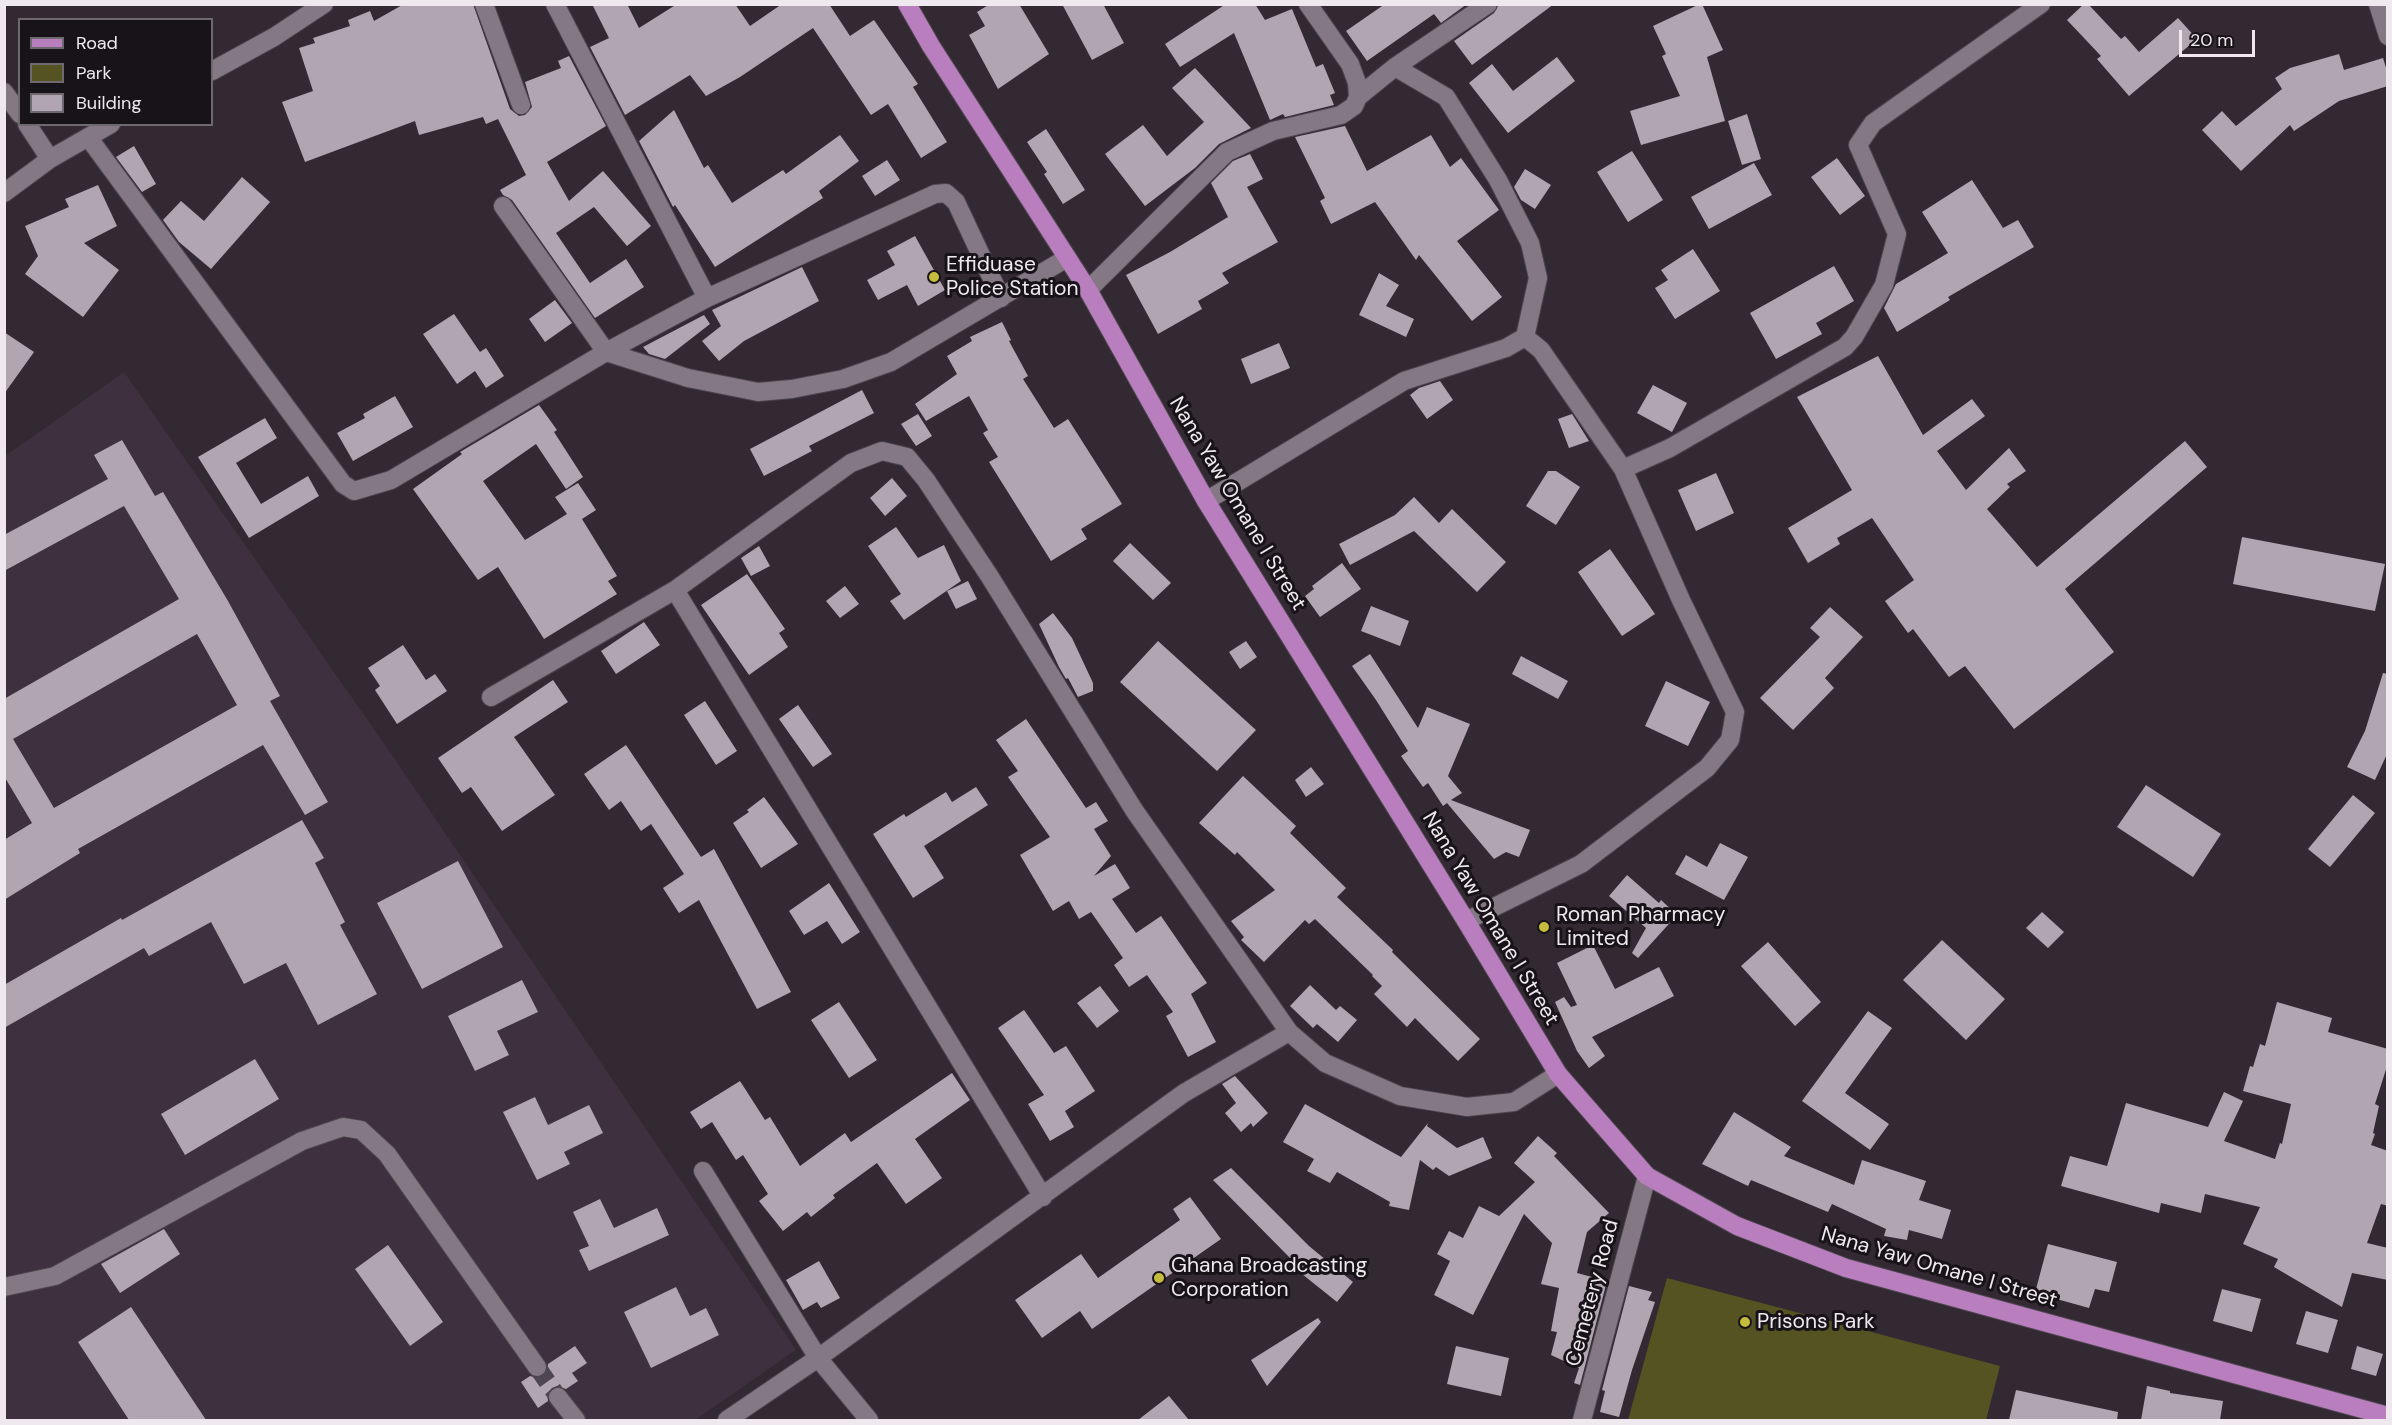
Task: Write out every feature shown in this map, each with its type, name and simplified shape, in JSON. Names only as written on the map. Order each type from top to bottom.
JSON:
[{"type":"main road","name":"Nana Yaw Omane I Street","points":[[907,4],[931,46],[1088,290],[1206,501],[1558,1074],[1647,1176],[1737,1226],[1846,1268],[2388,1416]]},
{"type":"street","points":[[213,70],[274,37],[324,4]]},
{"type":"street","points":[[484,4],[521,105]]},
{"type":"street","points":[[555,4],[707,298]]},
{"type":"street","points":[[1308,4],[1350,64],[1357,83],[1358,97]]},
{"type":"street","points":[[1088,290],[1227,152],[1273,131],[1341,115],[1354,106],[1358,97],[1395,67],[1488,4]]},
{"type":"street","points":[[1623,469],[1670,448],[1845,347],[1854,337],[1884,285],[1897,234],[1858,145],[1873,123],[2041,4]]},
{"type":"street","points":[[2378,4],[2388,36]]},
{"type":"street","points":[[1395,67],[1446,98],[1498,180],[1530,243],[1538,278],[1525,338]]},
{"type":"street","points":[[4,92],[18,111]]},
{"type":"street","points":[[28,126],[50,159]]},
{"type":"street","points":[[4,193],[50,159],[107,126]]},
{"type":"street","points":[[88,137],[343,484],[354,491],[368,489],[391,480],[606,352],[707,298],[936,194],[946,193],[956,202],[1001,298]]},
{"type":"street","points":[[503,206],[606,352],[688,378],[758,392],[792,389],[843,379],[891,362],[1067,258]]},
{"type":"street","points":[[1466,921],[1581,864],[1707,768],[1730,740],[1735,712],[1681,600],[1623,469],[1541,350],[1525,338]]},
{"type":"street","points":[[1206,501],[1404,381],[1506,348],[1525,338]]},
{"type":"street","points":[[491,697],[675,590],[851,463],[882,451],[907,456],[926,480],[990,577],[1154,838],[1288,1032],[1325,1063],[1400,1096],[1467,1107],[1514,1102],[1558,1074]]},
{"type":"street","points":[[675,590],[1043,1197]]},
{"type":"street","points":[[727,1420],[818,1358],[1184,1093],[1288,1032]]},
{"type":"street","points":[[4,1287],[55,1276],[302,1141],[343,1127],[361,1130],[387,1154],[537,1367]]},
{"type":"street","points":[[704,1171],[818,1358],[869,1420]]},
{"type":"street","name":"Cemetery Road","points":[[1582,1420],[1647,1176]]},
{"type":"street","points":[[558,1397],[576,1420]]},
{"type":"shaded area","points":[[124,372],[392,755],[796,1350],[695,1420],[5,1420],[4,457]]},
{"type":"green space","name":"Prisons Park","points":[[1667,1278],[2000,1366],[1986,1420],[1628,1420]]},
{"type":"building","points":[[404,4],[473,4],[510,109],[519,116],[525,115],[532,107],[525,82],[561,68],[558,61],[569,56],[606,126],[547,162],[569,201],[603,171],[651,226],[627,246],[594,207],[556,233],[590,283],[626,259],[644,287],[595,318],[512,200],[503,195],[500,190],[526,175],[498,119],[486,124],[483,117],[419,135],[415,121],[305,162],[282,102],[313,91],[299,48],[315,43],[313,38],[350,26],[348,20],[370,11],[374,21]]},
{"type":"building","points":[[592,4],[627,4],[639,28],[677,4],[735,4],[750,26],[782,4],[829,4],[850,36],[874,20],[918,84],[913,87],[947,142],[921,158],[888,104],[871,115],[813,28],[740,77],[706,96],[690,75],[625,115],[590,47],[609,38]]},
{"type":"building","points":[[990,4],[1019,4],[1049,54],[998,89],[969,35],[985,26],[977,12]]},
{"type":"building","points":[[1062,4],[1103,4],[1124,43],[1092,60]]},
{"type":"building","points":[[1226,4],[1255,4],[1265,20],[1292,9],[1316,67],[1323,64],[1335,93],[1330,95],[1334,105],[1285,117],[1283,114],[1270,120],[1234,33],[1180,67],[1165,44]]},
{"type":"building","points":[[1385,4],[1467,4],[1441,23],[1434,14],[1367,61],[1346,31]]},
{"type":"building","points":[[1499,4],[1554,4],[1472,65],[1454,41],[1494,13]]},
{"type":"building","points":[[1700,4],[1723,50],[1707,57],[1725,121],[1641,145],[1630,111],[1680,96],[1662,56],[1666,54],[1653,26]]},
{"type":"building","points":[[2084,4],[2088,4],[2121,39],[2125,36],[2139,52],[2178,18],[2197,39],[2129,96],[2097,59],[2101,56],[2067,20]]},
{"type":"building","points":[[2339,54],[2344,70],[2383,58],[2388,74],[2388,86],[2339,101],[2294,131],[2290,125],[2241,171],[2202,130],[2222,111],[2236,126],[2282,89],[2275,78],[2290,68]]},
{"type":"building","points":[[1557,57],[1575,81],[1508,133],[1469,83],[1492,64],[1513,91]]},
{"type":"building","points":[[1195,68],[1251,128],[1219,144],[1195,168],[1145,206],[1105,154],[1143,125],[1167,156],[1204,122],[1172,88]]},
{"type":"building","points":[[674,110],[704,168],[708,165],[732,203],[783,170],[786,174],[840,135],[859,161],[819,191],[823,198],[715,267],[675,205],[673,207],[639,141]]},
{"type":"building","points":[[1747,114],[1761,159],[1742,165],[1728,121]]},
{"type":"building","points":[[1345,126],[1367,171],[1431,135],[1450,167],[1461,158],[1499,210],[1457,241],[1502,297],[1472,321],[1419,255],[1416,260],[1375,202],[1331,224],[1320,201],[1325,198],[1295,137]]},
{"type":"building","points":[[1046,129],[1085,190],[1063,204],[1044,174],[1047,172],[1027,142]]},
{"type":"building","points":[[134,146],[156,184],[142,192],[116,157]]},
{"type":"building","points":[[1632,151],[1663,200],[1628,222],[1597,172]]},
{"type":"building","points":[[1250,154],[1263,179],[1247,187],[1278,242],[1222,273],[1229,283],[1198,301],[1202,309],[1158,334],[1126,275],[1228,217],[1211,183],[1233,161]]},
{"type":"building","points":[[1837,158],[1865,196],[1840,215],[1811,177]]},
{"type":"building","points":[[887,160],[900,180],[875,196],[862,176]]},
{"type":"building","points":[[1754,163],[1772,195],[1709,229],[1691,197]]},
{"type":"building","points":[[1525,169],[1551,185],[1535,209],[1521,200],[1514,187]]},
{"type":"building","points":[[242,177],[270,202],[211,269],[179,242],[163,220],[181,201],[204,221]]},
{"type":"building","points":[[1972,180],[2003,228],[2018,220],[2034,247],[1948,297],[1950,300],[1897,332],[1884,308],[1896,284],[1948,253],[1922,212]]},
{"type":"building","points":[[98,185],[117,226],[84,243],[119,270],[83,317],[25,274],[38,256],[25,226],[69,207],[65,199]]},
{"type":"building","points":[[915,236],[945,290],[918,306],[907,285],[878,300],[867,280],[895,265],[887,251]]},
{"type":"building","points":[[1693,249],[1720,291],[1675,319],[1655,288],[1668,280],[1661,270]]},
{"type":"building","points":[[1834,266],[1854,301],[1816,323],[1822,334],[1776,359],[1750,313]]},
{"type":"building","points":[[802,267],[819,301],[744,341],[719,361],[702,341],[721,326],[712,310]]},
{"type":"building","points":[[1379,273],[1399,285],[1386,306],[1414,319],[1406,337],[1359,315]]},
{"type":"building","points":[[555,300],[572,323],[545,342],[529,319]]},
{"type":"building","points":[[454,314],[480,352],[486,348],[504,376],[486,388],[475,371],[457,384],[423,334]]},
{"type":"building","points":[[704,315],[710,324],[665,359],[649,354],[643,347]]},
{"type":"building","points":[[1002,322],[1011,340],[1009,341],[1028,376],[1023,379],[1054,428],[1068,419],[1122,504],[1081,529],[1087,539],[1051,561],[989,462],[998,457],[983,433],[988,430],[969,396],[926,421],[915,404],[957,374],[947,356],[972,341],[970,337]]},
{"type":"building","points":[[4,332],[34,352],[4,394]]},
{"type":"building","points":[[1279,343],[1290,368],[1251,384],[1241,359]]},
{"type":"building","points":[[1878,356],[1923,435],[1972,399],[1985,416],[1937,451],[1966,490],[2009,448],[2026,471],[2007,484],[2010,487],[1987,509],[2037,567],[2185,441],[2207,467],[2065,589],[2114,652],[2014,729],[1965,666],[1949,677],[1913,629],[1908,633],[1885,601],[1914,580],[1872,518],[1837,538],[1840,544],[1808,563],[1788,528],[1852,490],[1797,397]]},
{"type":"building","points":[[1440,381],[1453,400],[1427,419],[1410,395],[1419,388]]},
{"type":"building","points":[[1653,385],[1687,403],[1672,432],[1637,413]]},
{"type":"building","points":[[862,390],[874,413],[809,446],[812,451],[764,476],[750,449]]},
{"type":"building","points":[[395,396],[413,427],[353,461],[337,433],[365,418],[363,414]]},
{"type":"building","points":[[539,405],[557,430],[554,432],[583,477],[566,489],[536,444],[483,481],[525,540],[567,514],[555,497],[578,483],[596,510],[582,519],[617,576],[608,581],[617,594],[544,639],[498,567],[478,580],[413,489],[462,454],[460,452]]},
{"type":"building","points":[[918,414],[932,436],[916,446],[901,424]]},
{"type":"building","points":[[1572,414],[1589,441],[1569,448],[1558,419]]},
{"type":"building","points":[[265,418],[277,438],[236,463],[261,504],[308,476],[319,496],[249,538],[198,457]]},
{"type":"building","points":[[122,440],[155,496],[163,492],[228,601],[280,696],[270,701],[328,802],[305,815],[263,745],[78,849],[80,853],[4,900],[4,840],[32,823],[4,776],[4,699],[179,599],[124,506],[4,571],[4,535],[108,479],[94,455]],"holes":[[[197,634],[237,705],[54,808],[13,739]]]},
{"type":"building","points":[[1548,471],[1556,471],[1580,487],[1556,525],[1526,506]]},
{"type":"building","points":[[1716,473],[1734,513],[1696,531],[1678,490]]},
{"type":"building","points":[[892,478],[907,496],[885,516],[870,498]]},
{"type":"building","points":[[1414,497],[1439,523],[1452,509],[1506,562],[1477,592],[1414,531],[1350,565],[1339,544],[1395,515]]},
{"type":"building","points":[[896,527],[918,558],[944,545],[961,581],[904,620],[890,601],[901,594],[868,546]]},
{"type":"building","points":[[2242,537],[2385,564],[2375,611],[2233,584]]},
{"type":"building","points":[[1130,543],[1171,583],[1153,600],[1113,561]]},
{"type":"building","points":[[759,546],[770,566],[751,576],[741,558]]},
{"type":"building","points":[[1610,549],[1655,614],[1622,636],[1578,572]]},
{"type":"building","points":[[1342,563],[1361,589],[1320,617],[1305,596],[1314,589],[1312,586]]},
{"type":"building","points":[[747,574],[785,629],[779,633],[788,647],[749,675],[701,605]]},
{"type":"building","points":[[968,581],[977,599],[956,609],[947,591]]},
{"type":"building","points":[[845,586],[859,604],[840,618],[826,601]]},
{"type":"building","points":[[1371,606],[1409,621],[1400,646],[1361,631]]},
{"type":"building","points":[[1830,607],[1863,637],[1825,678],[1834,688],[1793,730],[1760,698],[1820,637],[1810,628]]},
{"type":"building","points":[[1053,613],[1072,638],[1093,683],[1093,691],[1078,697],[1059,667],[1039,624]]},
{"type":"building","points":[[644,622],[660,645],[616,674],[601,651]]},
{"type":"building","points":[[1158,641],[1256,730],[1217,771],[1120,682]]},
{"type":"building","points":[[1246,641],[1257,657],[1240,669],[1229,652]]},
{"type":"building","points":[[403,645],[426,680],[435,674],[447,691],[397,724],[375,690],[380,686],[368,668]]},
{"type":"building","points":[[1370,654],[1418,728],[1427,707],[1470,724],[1448,776],[1462,793],[1451,800],[1530,830],[1519,857],[1506,852],[1494,859],[1447,803],[1443,806],[1428,783],[1423,787],[1401,756],[1408,751],[1352,666]]},
{"type":"building","points":[[1521,656],[1568,681],[1558,699],[1512,674]]},
{"type":"building","points":[[2383,673],[2388,674],[2388,752],[2375,780],[2347,767],[2365,731]]},
{"type":"building","points":[[553,680],[568,702],[514,737],[555,795],[502,831],[471,787],[462,793],[438,758]]},
{"type":"building","points":[[1666,681],[1710,702],[1688,746],[1645,726]]},
{"type":"building","points":[[705,701],[737,751],[716,765],[684,715]]},
{"type":"building","points":[[798,705],[832,754],[813,767],[779,719]]},
{"type":"building","points":[[1026,719],[1086,808],[1096,802],[1108,821],[1094,829],[1111,856],[1094,876],[1115,864],[1130,888],[1112,899],[1136,933],[1161,916],[1207,983],[1191,994],[1216,1042],[1188,1057],[1166,1016],[1173,1012],[1147,975],[1129,987],[1114,965],[1123,958],[1091,912],[1079,919],[1069,901],[1053,911],[1020,855],[1050,837],[1008,777],[1018,771],[996,740]]},
{"type":"building","points":[[626,745],[701,857],[714,849],[791,992],[757,1009],[699,900],[679,913],[663,888],[684,874],[651,824],[641,831],[621,801],[609,810],[584,774]]},
{"type":"building","points":[[1311,767],[1324,784],[1306,797],[1295,780]]},
{"type":"building","points":[[1243,776],[1296,826],[1290,833],[1346,888],[1337,897],[1393,950],[1392,952],[1480,1039],[1458,1061],[1415,1018],[1407,1027],[1374,994],[1382,986],[1373,975],[1315,919],[1309,924],[1305,920],[1264,962],[1241,940],[1244,937],[1231,921],[1275,890],[1237,852],[1235,855],[1199,823]]},
{"type":"building","points":[[2146,785],[2221,834],[2193,877],[2117,827]]},
{"type":"building","points":[[976,787],[988,805],[924,846],[944,878],[913,898],[873,834],[904,814],[906,817],[946,792],[952,802]]},
{"type":"building","points":[[2353,795],[2375,813],[2330,867],[2308,849]]},
{"type":"building","points":[[764,797],[798,844],[761,868],[733,823],[749,812],[747,810]]},
{"type":"building","points":[[302,820],[324,858],[315,863],[345,922],[340,925],[377,994],[318,1025],[286,963],[244,984],[211,922],[149,956],[144,948],[4,1028],[4,985],[121,918],[122,920]]},
{"type":"building","points":[[1720,843],[1748,857],[1724,900],[1675,874],[1686,855],[1707,867]]},
{"type":"building","points":[[458,861],[503,947],[422,989],[377,903]]},
{"type":"building","points":[[1627,875],[1659,903],[1661,900],[1677,915],[1638,958],[1632,953],[1646,928],[1609,896]]},
{"type":"building","points":[[829,883],[860,932],[842,944],[827,921],[804,935],[789,911]]},
{"type":"building","points":[[2042,912],[2064,932],[2048,948],[2026,928]]},
{"type":"building","points":[[1942,940],[2005,999],[1966,1040],[1903,980]]},
{"type":"building","points":[[1768,942],[1821,1002],[1795,1026],[1741,966]]},
{"type":"building","points":[[1593,945],[1615,989],[1659,967],[1674,996],[1592,1037],[1605,1056],[1589,1068],[1577,1051],[1555,1002],[1564,997],[1571,1007],[1577,1005],[1557,963]]},
{"type":"building","points":[[522,980],[538,1012],[497,1031],[509,1055],[475,1071],[448,1016]]},
{"type":"building","points":[[1310,985],[1336,1010],[1340,1006],[1357,1020],[1338,1042],[1317,1024],[1313,1028],[1290,1006]]},
{"type":"building","points":[[1100,986],[1119,1011],[1097,1028],[1077,1003]]},
{"type":"building","points":[[839,1002],[877,1060],[849,1078],[811,1020]]},
{"type":"building","points":[[2277,1002],[2332,1018],[2328,1032],[2388,1049],[2388,1063],[2375,1104],[2379,1106],[2371,1145],[2388,1151],[2388,1206],[2381,1204],[2367,1243],[2388,1248],[2388,1280],[2352,1273],[2342,1307],[2274,1267],[2278,1259],[2243,1244],[2260,1207],[2205,1194],[2201,1213],[2161,1203],[2159,1213],[2061,1186],[2070,1156],[2107,1166],[2126,1103],[2208,1127],[2224,1092],[2243,1101],[2224,1141],[2275,1159],[2280,1143],[2282,1144],[2291,1104],[2243,1091],[2250,1066],[2253,1067],[2260,1044],[2265,1046]]},
{"type":"building","points":[[1024,1010],[1054,1053],[1066,1046],[1095,1091],[1065,1111],[1074,1127],[1050,1141],[1028,1104],[1044,1095],[998,1028]]},
{"type":"building","points":[[1868,1011],[1892,1028],[1845,1093],[1889,1124],[1870,1150],[1802,1101]]},
{"type":"building","points":[[255,1059],[279,1099],[185,1155],[161,1114]]},
{"type":"building","points":[[952,1073],[970,1100],[915,1139],[942,1178],[906,1204],[877,1163],[833,1195],[835,1198],[811,1217],[807,1212],[783,1231],[759,1201],[768,1194],[743,1155],[736,1160],[712,1122],[701,1129],[690,1112],[740,1081],[765,1120],[770,1117],[800,1166],[845,1133],[851,1142]]},
{"type":"building","points":[[1235,1076],[1268,1113],[1253,1127],[1251,1123],[1241,1132],[1225,1113],[1236,1103],[1222,1084]]},
{"type":"building","points":[[535,1097],[548,1125],[589,1105],[603,1133],[564,1152],[570,1164],[537,1180],[503,1112]]},
{"type":"building","points":[[1305,1104],[1401,1157],[1428,1123],[1427,1126],[1457,1148],[1483,1137],[1492,1158],[1449,1176],[1436,1167],[1433,1170],[1420,1160],[1409,1210],[1389,1206],[1390,1202],[1337,1172],[1330,1183],[1307,1171],[1314,1159],[1283,1142]]},
{"type":"building","points":[[1734,1112],[1791,1147],[1784,1156],[1854,1185],[1862,1160],[1926,1181],[1919,1200],[1951,1210],[1942,1239],[1909,1230],[1907,1240],[1884,1236],[1886,1229],[1832,1204],[1828,1212],[1751,1180],[1748,1186],[1702,1164]]},
{"type":"building","points":[[1538,1136],[1557,1153],[1554,1156],[1609,1213],[1587,1232],[1577,1273],[1607,1281],[1580,1385],[1574,1383],[1579,1368],[1551,1355],[1557,1332],[1551,1331],[1559,1288],[1541,1284],[1552,1243],[1524,1214],[1473,1315],[1434,1295],[1450,1261],[1437,1254],[1449,1231],[1463,1238],[1479,1206],[1499,1216],[1535,1182],[1514,1163]]},
{"type":"building","points":[[1231,1168],[1309,1246],[1353,1282],[1337,1302],[1292,1266],[1295,1263],[1213,1180]]},
{"type":"building","points":[[1190,1197],[1221,1239],[1092,1329],[1080,1311],[1042,1338],[1015,1300],[1081,1254],[1098,1278],[1180,1220],[1173,1209]]},
{"type":"building","points":[[600,1199],[614,1228],[657,1208],[669,1235],[589,1271],[579,1250],[589,1246],[573,1212]]},
{"type":"building","points":[[164,1229],[180,1254],[120,1293],[101,1264]]},
{"type":"building","points":[[2048,1244],[2117,1262],[2109,1292],[2095,1289],[2089,1308],[2035,1293]]},
{"type":"building","points":[[388,1245],[443,1322],[410,1346],[355,1269]]},
{"type":"building","points":[[819,1261],[840,1298],[821,1308],[817,1302],[803,1310],[786,1280]]},
{"type":"building","points":[[1629,1286],[1652,1292],[1648,1300],[1655,1302],[1619,1417],[1600,1412],[1605,1391],[1602,1390]]},
{"type":"building","points":[[676,1287],[690,1316],[706,1308],[719,1335],[651,1368],[624,1312]]},
{"type":"building","points":[[2222,1289],[2261,1299],[2252,1332],[2213,1321]]},
{"type":"building","points":[[131,1307],[206,1420],[129,1420],[78,1342]]},
{"type":"building","points":[[2306,1311],[2338,1320],[2328,1353],[2296,1344]]},
{"type":"building","points":[[1318,1318],[1321,1322],[1267,1386],[1251,1360]]},
{"type":"building","points":[[575,1346],[587,1363],[572,1373],[578,1381],[566,1389],[557,1386],[552,1388],[547,1393],[548,1401],[538,1408],[521,1382],[530,1376],[537,1378],[543,1376],[548,1364]]},
{"type":"building","points":[[1456,1346],[1509,1358],[1501,1396],[1447,1384]]},
{"type":"building","points":[[2357,1346],[2383,1354],[2376,1376],[2351,1369]]},
{"type":"building","points":[[2147,1386],[2170,1391],[2170,1393],[2223,1401],[2220,1420],[2141,1420]]},
{"type":"building","points":[[2016,1390],[2118,1412],[2117,1420],[2009,1420]]},
{"type":"building","points":[[1169,1396],[1189,1420],[1138,1420]]},
{"type":"tunnel","points":[[537,1367],[558,1397]]},
{"type":"place","name":"Effiduase Police Station","points":[[934,277]]},
{"type":"place","name":"Roman Pharmacy Limited","points":[[1544,927]]},
{"type":"place","name":"Ghana Broadcasting Corporation","points":[[1159,1278]]},
{"type":"place","name":"Prisons Park","points":[[1745,1322]]}]
